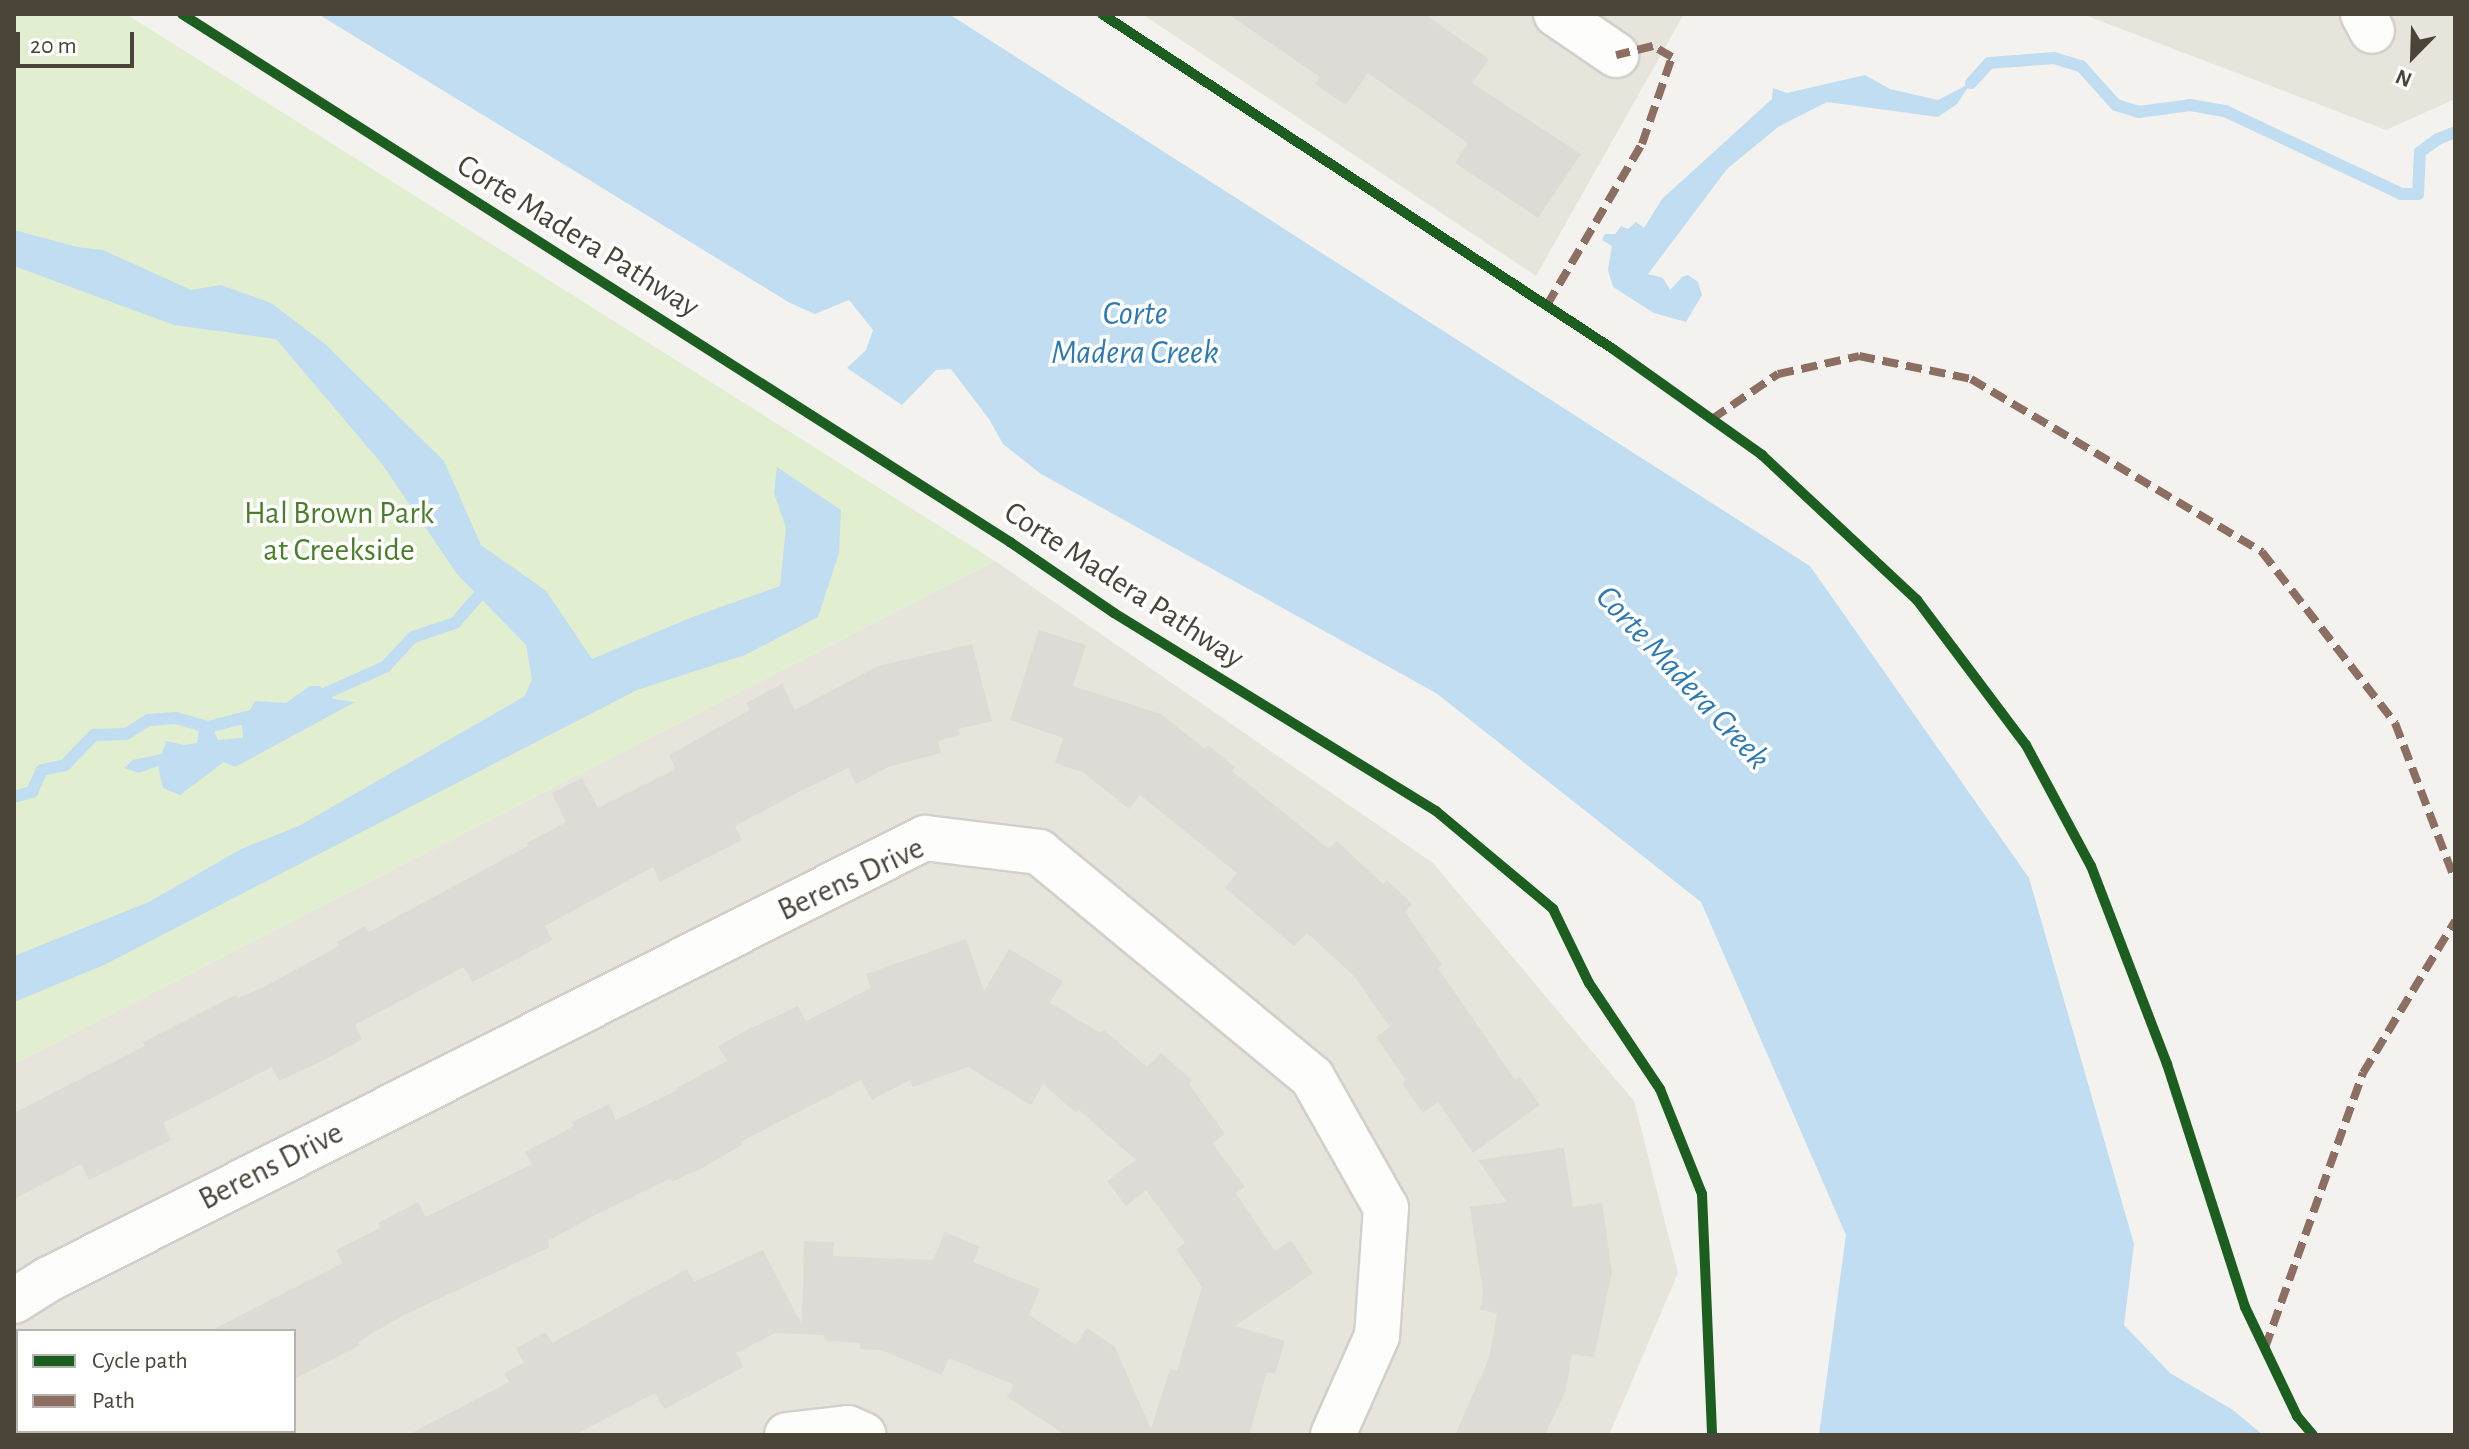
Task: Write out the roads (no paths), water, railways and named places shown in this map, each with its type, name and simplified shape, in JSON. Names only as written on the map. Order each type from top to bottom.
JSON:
[{"type":"street","points":[[1556,14],[1616,55]]},
{"type":"street","name":"Berens Drive","points":[[14,1301],[78,1265],[925,838],[1039,852],[1312,1077],[1386,1208],[1377,1336],[1333,1435]]},
{"type":"street","points":[[787,1435],[848,1428],[864,1435]]},
{"type":"water","name":"Corte Madera Creek","points":[[318,14],[949,14],[1810,566],[2029,878],[2134,1244],[2124,1325],[2170,1373],[2233,1410],[2263,1435],[1819,1435],[1846,1235],[1701,902],[1436,693],[1041,474],[1003,444],[989,419],[951,369],[936,370],[902,405],[847,368],[866,350],[873,330],[849,300],[815,314],[790,303]]},
{"type":"water","points":[[1865,75],[1890,89],[1938,100],[1971,83],[1957,104],[1938,117],[1827,102],[1778,127],[1727,169],[1648,274],[1663,278],[1670,290],[1688,275],[1698,282],[1702,295],[1686,322],[1654,313],[1613,287],[1608,270],[1612,246],[1602,240],[1605,234],[1615,234],[1621,226],[1628,229],[1636,222],[1644,228],[1662,199],[1772,99],[1773,88],[1787,93]]},
{"type":"water","points":[[14,230],[77,247],[103,250],[191,290],[221,285],[271,303],[325,344],[444,461],[481,545],[546,591],[592,659],[695,616],[780,586],[786,528],[774,493],[777,467],[841,510],[839,553],[818,617],[745,655],[637,690],[104,965],[14,1002],[14,956],[149,902],[241,849],[299,826],[525,696],[532,679],[526,645],[457,574],[382,464],[276,339],[174,325],[14,266]]},
{"type":"water","points":[[310,686],[320,686],[333,699],[355,702],[235,767],[224,762],[180,795],[163,788],[158,766],[139,773],[124,768],[133,760],[162,754],[166,741],[184,745],[197,743],[199,730],[210,722],[218,740],[243,738],[242,724],[255,701],[286,703]]},
{"type":"waterway","points":[[1971,83],[1989,63],[2054,58],[2081,66],[2116,105],[2139,112],[2190,105],[2225,111],[2401,194],[2418,194],[2420,152],[2455,132]]},
{"type":"waterway","points":[[315,698],[385,667],[413,637],[455,623],[478,597]]},
{"type":"waterway","points":[[14,797],[32,792],[42,770],[65,765],[94,735],[126,734],[148,720],[176,718],[208,727],[259,714]]},
{"type":"park label","name":"Hal Brown Park at Creekside","points":[[339,532]]}]
